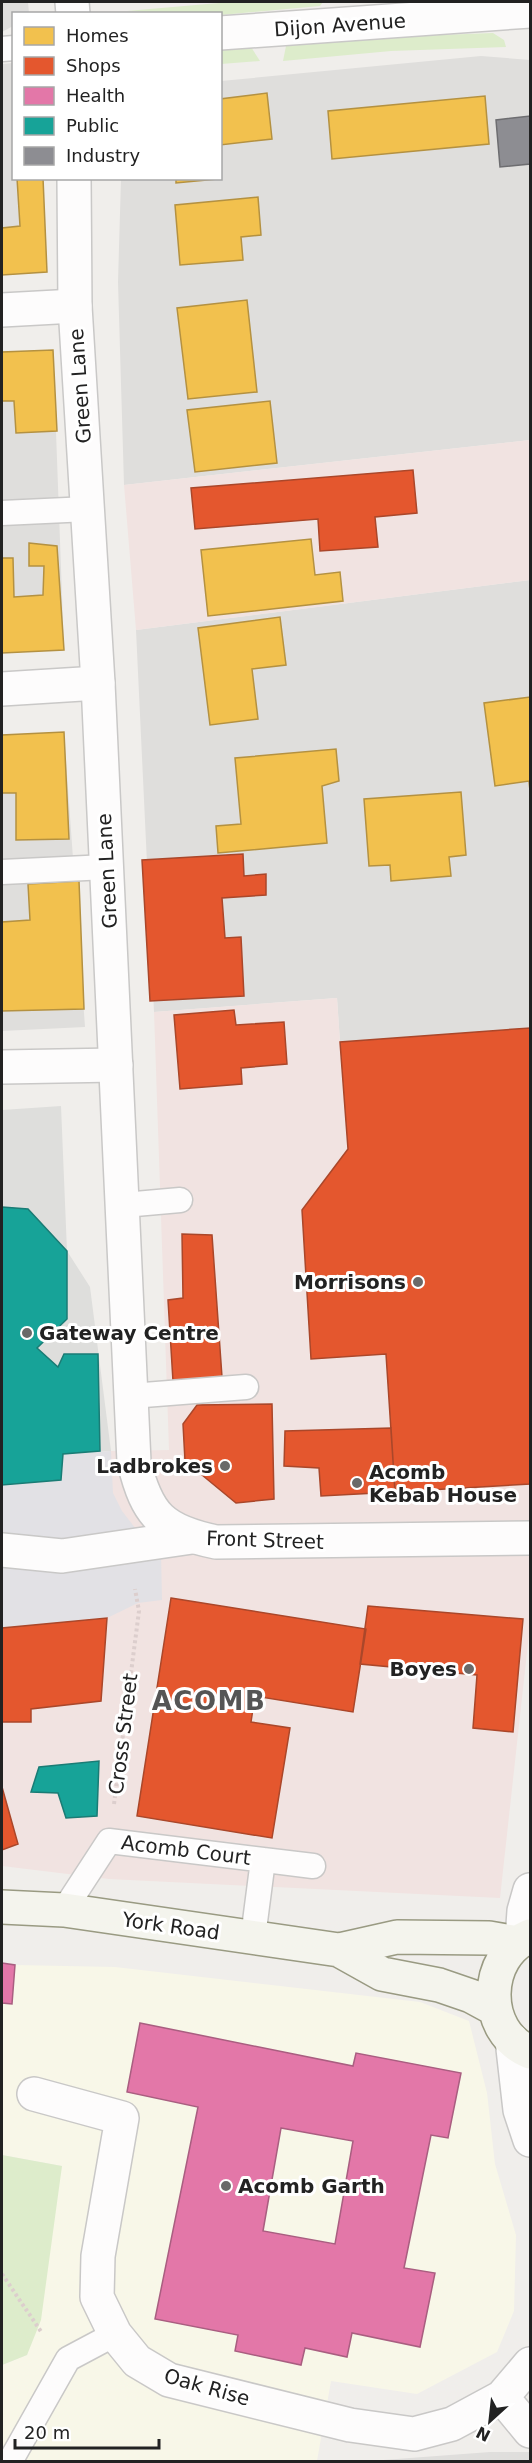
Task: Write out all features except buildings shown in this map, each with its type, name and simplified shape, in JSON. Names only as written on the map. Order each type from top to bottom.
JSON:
[{"type":"main road","name":"York Road","points":[[2,1906],[64,1910],[339,1950],[382,1974],[439,1984],[495,2008]]},
{"type":"main road","name":"York Road","points":[[339,1950],[397,1936],[524,1940]]},
{"type":"main road","points":[[521,2046],[501,2025],[495,2008],[494,1990],[497,1972],[506,1956],[524,1940]]},
{"type":"street","name":"Dijon Avenue","points":[[222,33],[531,11]]},
{"type":"street","name":"Green Lane","points":[[74,180],[75,306],[98,683],[124,1205],[134,1462],[146,1503],[162,1523],[192,1538]]},
{"type":"street","points":[[2,310],[75,306]]},
{"type":"street","points":[[2,688],[98,683]]},
{"type":"street","points":[[2,1068],[116,1065]]},
{"type":"street","name":"Front Street","points":[[2,1550],[62,1556],[192,1538],[242,1544],[531,1538]]},
{"type":"street","points":[[524,1940],[524,1911],[531,1890]]},
{"type":"street","points":[[521,2046],[520,2110],[531,2140]]},
{"type":"street","name":"Oak Rise","points":[[34,2094],[122,2118],[98,2256],[97,2297],[115,2334],[137,2361],[169,2380],[350,2425],[414,2434],[452,2424],[502,2397],[531,2364]]},
{"type":"street","points":[[502,2397],[531,2431]]},
{"type":"lane","points":[[2,513],[88,509]]},
{"type":"lane","points":[[2,872],[107,867]]},
{"type":"lane","points":[[124,1205],[180,1200]]},
{"type":"lane","points":[[131,1396],[246,1387]]},
{"type":"lane","points":[[64,1910],[109,1841]]},
{"type":"lane","name":"Acomb Court","points":[[109,1841],[313,1866]]},
{"type":"lane","name":"Acomb Court","points":[[253,1937],[263,1860]]},
{"type":"lane","points":[[11,2460],[68,2359],[115,2334]]},
{"type":"path","name":"Cross Street","points":[[109,1841],[139,1611],[125,1546]]},
{"type":"path","points":[[2,2274],[37,2328],[68,2359]]},
{"type":"shaded area","points":[[2,2],[28,2],[29,12],[12,12],[12,27],[2,32]]},
{"type":"shaded area","points":[[481,56],[530,60],[530,440],[124,485],[118,282],[121,180],[222,180],[222,81]]},
{"type":"shaded area","points":[[12,63],[12,180],[41,180],[47,272],[2,275],[2,64]]},
{"type":"shaded area","points":[[53,350],[64,650],[2,653],[2,352]]},
{"type":"shaded area","points":[[530,440],[530,580],[136,630],[124,485]]},
{"type":"shaded area","points":[[530,580],[530,1028],[340,1042],[337,998],[154,1012],[136,630]]},
{"type":"shaded area","points":[[64,732],[85,1027],[2,1031],[2,735]]},
{"type":"shaded area","points":[[337,998],[340,1042],[530,1028],[530,1625],[500,1898],[109,1879],[2,1866],[2,1485],[60,1480],[111,1451],[169,1450],[154,1012]]},
{"type":"shaded area","name":"Gateway Centre","points":[[61,1106],[67,1251],[90,1287],[111,1451],[63,1454],[61,1480],[2,1485],[2,1110]]},
{"type":"shaded area","points":[[111,1451],[113,1493],[122,1511],[139,1533],[161,1553],[162,1600],[138,1603],[107,1618],[2,1628],[2,1485],[60,1480],[63,1454]]},
{"type":"shaded area","points":[[15,1965],[115,1967],[420,2002],[469,2021],[487,2093],[495,2164],[516,2235],[514,2311],[497,2352],[417,2394],[331,2381],[317,2461],[2,2461],[2,2365],[27,2355],[62,2166],[2,2155],[2,2003],[12,2004]]},
{"type":"shaded area","points":[[490,2452],[530,2452],[530,2461],[370,2461]]},
{"type":"green space","points":[[230,2],[323,2],[320,6],[222,15],[222,12],[127,11]]},
{"type":"green space","points":[[493,33],[504,40],[506,47],[391,51],[283,61],[286,46],[388,37]]},
{"type":"green space","points":[[251,47],[260,61],[222,64],[222,50]]},
{"type":"green space","points":[[2,2155],[62,2166],[41,2320],[27,2355],[2,2365]]},
{"type":"place","name":"Morrisons","points":[[418,1282]]},
{"type":"place","name":"Gateway Centre","points":[[27,1333]]},
{"type":"place","name":"Ladbrokes","points":[[225,1466]]},
{"type":"place","name":"Acomb Kebab House","points":[[357,1483]]},
{"type":"place","name":"Boyes","points":[[469,1669]]},
{"type":"place","name":"Acomb Garth","points":[[226,2186]]},
{"type":"district","name":"ACOMB","points":[[209,1701]]}]
